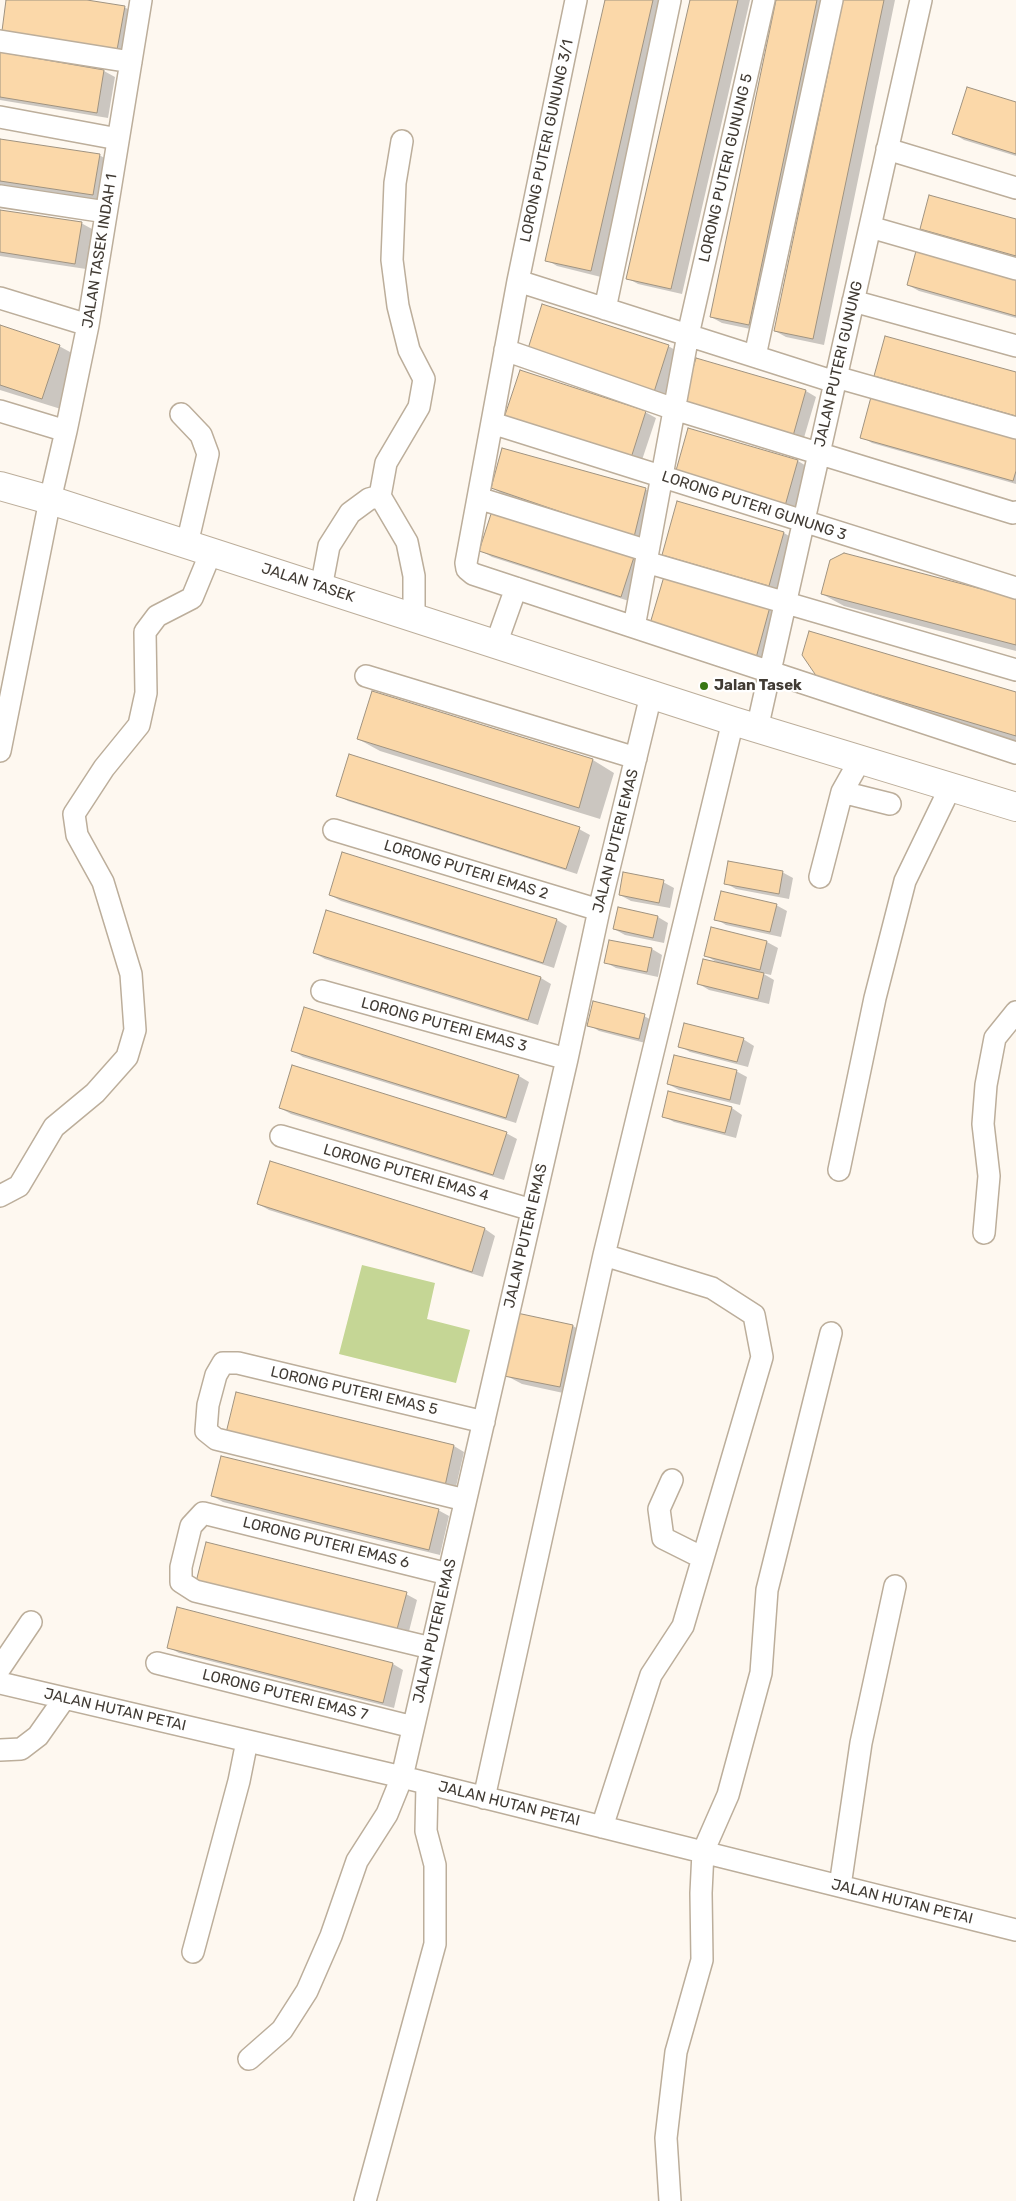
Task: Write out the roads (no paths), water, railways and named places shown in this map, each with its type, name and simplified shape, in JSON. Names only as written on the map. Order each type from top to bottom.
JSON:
[{"type":"main road","name":"JALAN TASEK","points":[[0,486],[50,500],[745,725],[1016,807]]},
{"type":"street","name":"JALAN TASEK INDAH 1","points":[[0,751],[50,500],[88,325],[141,0]]},
{"type":"street","name":"LORONG PUTERI GUNUNG 3/1","points":[[516,588],[473,574],[467,569],[466,563],[518,282],[576,0]]},
{"type":"street","points":[[605,309],[670,0]]},
{"type":"street","name":"LORONG PUTERI GUNUNG 5","points":[[634,627],[688,335],[764,0]]},
{"type":"street","points":[[755,356],[832,0]]},
{"type":"street","name":"JALAN PUTERI GUNUNG","points":[[484,1798],[604,1255],[745,725],[770,672],[921,0]]},
{"type":"street","points":[[0,41],[131,62]]},
{"type":"street","points":[[0,118],[118,139]]},
{"type":"street","points":[[402,141],[395,183],[392,260],[404,334],[409,350],[424,378],[419,407],[386,463],[380,496],[407,542],[414,576],[414,618]]},
{"type":"street","points":[[888,149],[1016,188]]},
{"type":"street","points":[[0,196],[106,212]]},
{"type":"street","points":[[870,227],[1016,269]]},
{"type":"street","points":[[518,282],[755,356],[1016,428]]},
{"type":"street","points":[[0,298],[88,325]]},
{"type":"street","points":[[853,301],[1016,346]]},
{"type":"street","points":[[505,350],[674,409],[1013,513],[1016,512]]},
{"type":"street","points":[[0,411],[66,431]]},
{"type":"street","points":[[0,1196],[19,1186],[54,1127],[95,1093],[127,1057],[135,1030],[131,974],[103,882],[77,835],[74,814],[104,768],[140,725],[146,693],[145,632],[157,616],[192,598],[208,454],[201,435],[181,414]]},
{"type":"street","name":"LORONG PUTERI GUNUNG 3","points":[[492,423],[1016,589]]},
{"type":"street","points":[[321,588],[329,546],[350,513],[369,499],[380,496]]},
{"type":"street","points":[[478,498],[785,604],[1016,670]]},
{"type":"street","points":[[496,644],[516,588],[1016,753]]},
{"type":"street","points":[[366,676],[636,758]]},
{"type":"street","name":"JALAN PUTERI EMAS","points":[[249,2059],[282,2030],[307,1991],[331,1936],[357,1861],[387,1814],[402,1777],[567,1059],[599,910],[651,695]]},
{"type":"street","points":[[820,877],[842,792],[860,760]]},
{"type":"street","points":[[839,1170],[875,998],[905,881],[950,788]]},
{"type":"street","points":[[842,792],[890,804]]},
{"type":"street","name":"LORONG PUTERI EMAS 2","points":[[334,830],[599,910]]},
{"type":"street","name":"LORONG PUTERI EMAS 3","points":[[322,991],[567,1059]]},
{"type":"street","points":[[984,1234],[989,1176],[983,1124],[986,1085],[995,1038],[1016,1012]]},
{"type":"street","name":"LORONG PUTERI EMAS 4","points":[[280,1136],[532,1210]]},
{"type":"street","points":[[602,1827],[651,1675],[683,1626],[762,1357],[754,1315],[712,1288],[604,1255]]},
{"type":"street","points":[[670,2201],[666,2138],[676,2052],[702,1960],[701,1893],[703,1852],[728,1795],[761,1673],[767,1590],[831,1333]]},
{"type":"street","name":"LORONG PUTERI EMAS 5","points":[[465,1500],[216,1439],[206,1431],[208,1406],[216,1376],[223,1364],[238,1363],[484,1422]]},
{"type":"street","points":[[672,1480],[659,1509],[663,1538],[703,1558]]},
{"type":"street","name":"LORONG PUTERI EMAS 6","points":[[432,1648],[195,1591],[180,1582],[181,1567],[191,1526],[204,1513],[448,1574]]},
{"type":"street","points":[[840,1886],[861,1743],[895,1586]]},
{"type":"street","points":[[0,1668],[30,1622]]},
{"type":"street","name":"LORONG PUTERI EMAS 7","points":[[157,1663],[413,1727]]},
{"type":"street","name":"JALAN HUTAN PETAI","points":[[0,1683],[402,1777],[1016,1930]]},
{"type":"street","points":[[0,1750],[21,1749],[27,1745],[38,1736],[64,1699]]},
{"type":"street","points":[[193,1952],[239,1781],[247,1741]]},
{"type":"street","points":[[365,2201],[435,1944],[435,1865],[426,1831],[427,1784]]},
{"type":"place","name":"Jalan Tasek","points":[[704,686]]}]
